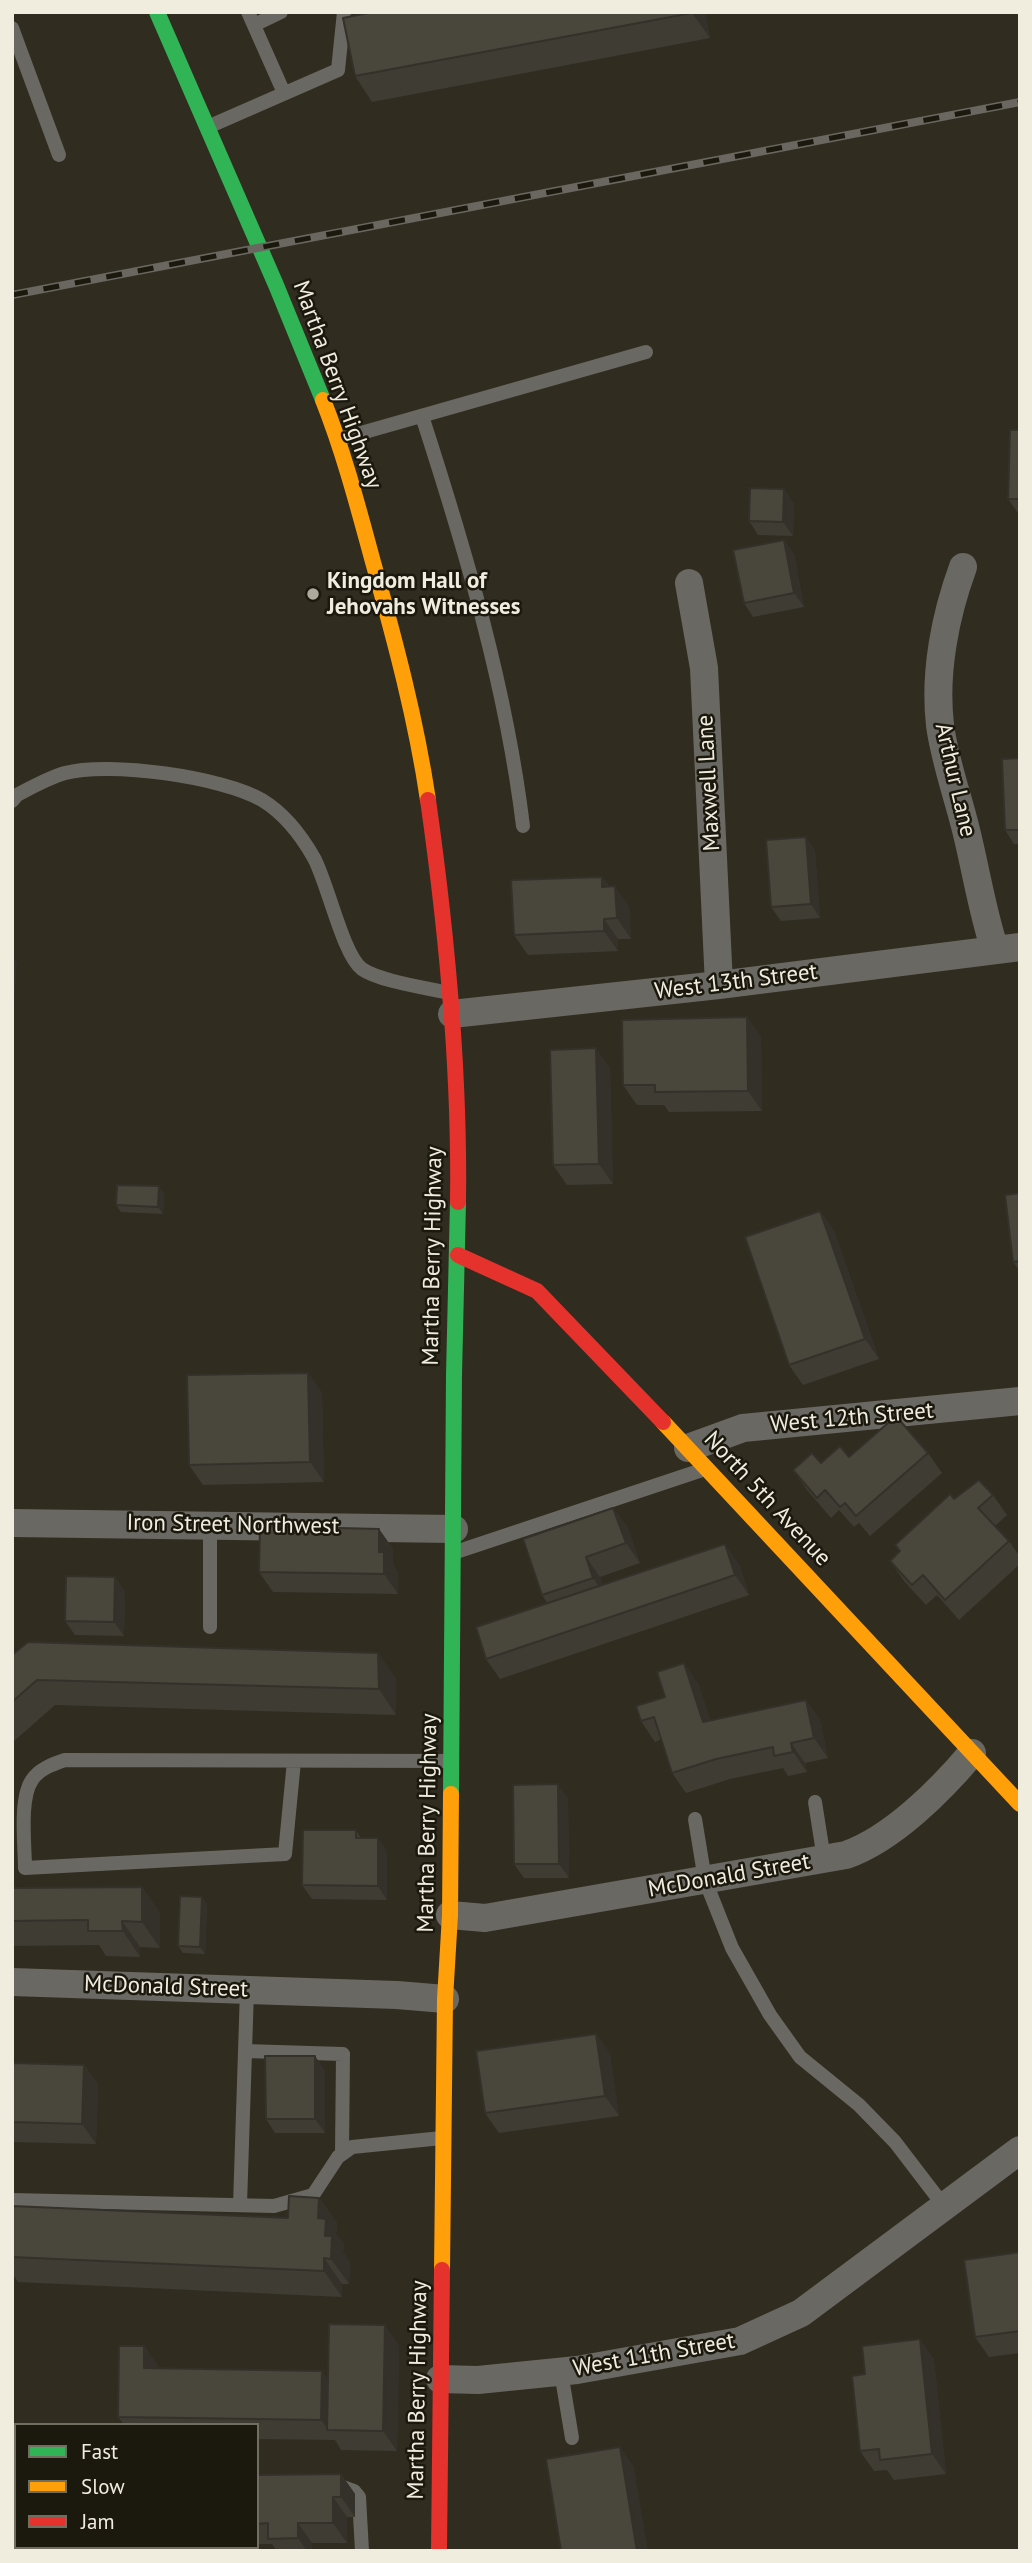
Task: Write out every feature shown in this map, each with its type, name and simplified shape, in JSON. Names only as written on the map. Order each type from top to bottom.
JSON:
[{"type":"main road","name":"Martha Berry Highway","points":[[157,12],[276,285],[339,440],[369,542],[416,729],[443,904],[458,1136],[458,1255],[454,1375],[452,1761],[450,1915],[445,1999],[439,2551]]},
{"type":"main road","name":"North 5th Avenue","points":[[458,1255],[537,1291],[707,1468],[1020,1804]]},
{"type":"street","name":"Arthur Lane","points":[[963,567],[943,637],[940,726],[988,929],[1007,949]]},
{"type":"street","name":"Maxwell Lane","points":[[689,583],[704,668],[719,985]]},
{"type":"street","name":"West 13th Street","points":[[451,1003],[719,985],[1007,949]]},
{"type":"street","name":"West 12th Street","points":[[688,1448],[743,1428],[1020,1401]]},
{"type":"street","name":"Iron Street Northwest","points":[[12,1523],[210,1525],[454,1541]]},
{"type":"street","name":"McDonald Street","points":[[450,1915],[485,1918],[824,1860],[864,1849],[882,1838],[946,1784],[972,1753]]},
{"type":"street","name":"McDonald Street","points":[[12,1982],[445,1999]]},
{"type":"street","name":"West 11th Street","points":[[440,2379],[478,2380],[561,2372],[740,2341],[801,2313],[1020,2150]]},
{"type":"lane","points":[[281,12],[251,19],[284,93]]},
{"type":"lane","points":[[207,127],[338,69],[344,12]]},
{"type":"lane","points":[[12,28],[59,155]]},
{"type":"lane","points":[[339,440],[646,352]]},
{"type":"lane","points":[[422,416],[458,533],[495,676],[515,763],[523,826]]},
{"type":"lane","points":[[12,801],[25,791],[66,773],[94,769],[128,770],[198,779],[247,792],[283,815],[300,835],[324,879],[346,940],[360,968],[372,975],[451,1003]]},
{"type":"lane","points":[[454,1541],[707,1468]]},
{"type":"lane","points":[[209,1627],[210,1525]]},
{"type":"lane","points":[[294,1761],[285,1854],[25,1868],[26,1800],[32,1780],[48,1766],[65,1760],[452,1761]]},
{"type":"lane","points":[[815,1802],[824,1860]]},
{"type":"lane","points":[[695,1819],[705,1880],[732,1948],[770,2015],[800,2057],[859,2105],[886,2133],[944,2206]]},
{"type":"lane","points":[[240,2205],[247,1990]]},
{"type":"lane","points":[[245,2051],[344,2054],[342,2153]]},
{"type":"lane","points":[[12,2200],[274,2206],[313,2195],[342,2153],[352,2147],[443,2138]]},
{"type":"lane","points":[[561,2372],[572,2438]]},
{"type":"lane","points":[[322,2484],[344,2486],[359,2497],[362,2551]]},
{"type":"building","points":[[373,12],[692,13],[355,76],[343,18]]},
{"type":"building","points":[[1010,430],[1020,430],[1020,499],[1008,499]]},
{"type":"building","points":[[750,488],[784,489],[783,522],[749,521]]},
{"type":"building","points":[[784,540],[794,593],[744,603],[733,550]]},
{"type":"building","points":[[1020,758],[1020,830],[1005,830],[1002,759]]},
{"type":"building","points":[[806,837],[811,904],[771,907],[766,840]]},
{"type":"building","points":[[602,877],[602,887],[615,886],[617,918],[604,919],[604,931],[514,935],[511,880]]},
{"type":"building","points":[[747,1017],[748,1091],[655,1092],[655,1085],[623,1085],[622,1020]]},
{"type":"building","points":[[596,1048],[599,1164],[553,1165],[550,1050]]},
{"type":"building","points":[[117,1185],[159,1186],[158,1207],[116,1205]]},
{"type":"building","points":[[1020,1193],[1020,1261],[1013,1262],[1005,1195]]},
{"type":"building","points":[[820,1211],[865,1339],[789,1365],[745,1237]]},
{"type":"building","points":[[308,1373],[310,1462],[189,1465],[187,1375]]},
{"type":"building","points":[[896,1416],[928,1453],[856,1516],[845,1503],[840,1507],[825,1490],[817,1498],[793,1470],[812,1453],[821,1463],[840,1446],[849,1457]]},
{"type":"building","points":[[979,1480],[993,1495],[978,1508],[1009,1541],[945,1600],[923,1575],[912,1585],[890,1561],[900,1551],[895,1545],[950,1494],[954,1499]]},
{"type":"building","points":[[613,1508],[626,1543],[586,1557],[593,1578],[542,1595],[523,1539]]},
{"type":"building","points":[[260,1526],[379,1529],[379,1552],[384,1552],[384,1574],[259,1572]]},
{"type":"building","points":[[725,1544],[735,1575],[486,1659],[476,1627]]},
{"type":"building","points":[[66,1576],[115,1577],[114,1622],[65,1621]]},
{"type":"building","points":[[28,1642],[378,1653],[379,1689],[37,1680],[12,1702],[12,1655]]},
{"type":"building","points":[[684,1663],[703,1722],[806,1700],[814,1738],[791,1743],[793,1752],[774,1756],[773,1747],[716,1759],[672,1773],[654,1717],[641,1721],[636,1706],[665,1697],[657,1672]]},
{"type":"building","points":[[558,1784],[559,1864],[514,1864],[513,1785]]},
{"type":"building","points":[[303,1830],[356,1830],[356,1838],[378,1838],[378,1886],[302,1885]]},
{"type":"building","points":[[142,1887],[142,1922],[122,1921],[123,1931],[88,1931],[88,1920],[12,1921],[12,1888]]},
{"type":"building","points":[[180,1896],[202,1897],[200,1947],[178,1946]]},
{"type":"building","points":[[596,2034],[605,2096],[485,2113],[476,2051]]},
{"type":"building","points":[[265,2056],[315,2056],[315,2119],[266,2119]]},
{"type":"building","points":[[12,2063],[84,2065],[82,2124],[12,2122]]},
{"type":"building","points":[[289,2196],[319,2198],[318,2218],[326,2219],[325,2236],[332,2236],[331,2259],[324,2258],[324,2271],[12,2257],[12,2206],[288,2218]]},
{"type":"building","points":[[1020,2252],[1020,2331],[975,2337],[964,2260]]},
{"type":"building","points":[[329,2324],[385,2325],[383,2431],[327,2430]]},
{"type":"building","points":[[920,2339],[932,2454],[880,2460],[879,2449],[860,2451],[852,2376],[865,2374],[862,2346]]},
{"type":"building","points":[[119,2346],[144,2346],[144,2368],[322,2371],[321,2420],[118,2417]]},
{"type":"building","points":[[620,2447],[637,2551],[561,2551],[546,2459]]},
{"type":"building","points":[[341,2474],[341,2497],[333,2497],[333,2523],[298,2523],[298,2538],[268,2539],[268,2523],[259,2524],[259,2475]]},
{"type":"railway","points":[[12,295],[1020,102]]},
{"type":"traffic: fast","points":[[157,12],[323,400]]},
{"type":"traffic: fast","points":[[451,1794],[458,1202]]},
{"type":"traffic: slow","points":[[323,400],[350,480],[389,621],[411,710],[428,800]]},
{"type":"traffic: slow","points":[[663,1422],[1020,1804]]},
{"type":"traffic: slow","points":[[442,2270],[445,1999],[450,1915],[451,1794]]},
{"type":"traffic: jam","points":[[428,800],[451,1001],[457,1102],[458,1202]]},
{"type":"traffic: jam","points":[[458,1255],[537,1291],[663,1422]]},
{"type":"traffic: jam","points":[[439,2551],[442,2270]]},
{"type":"place","name":"Kingdom Hall of Jehovahs Witnesses","points":[[313,594]]}]
